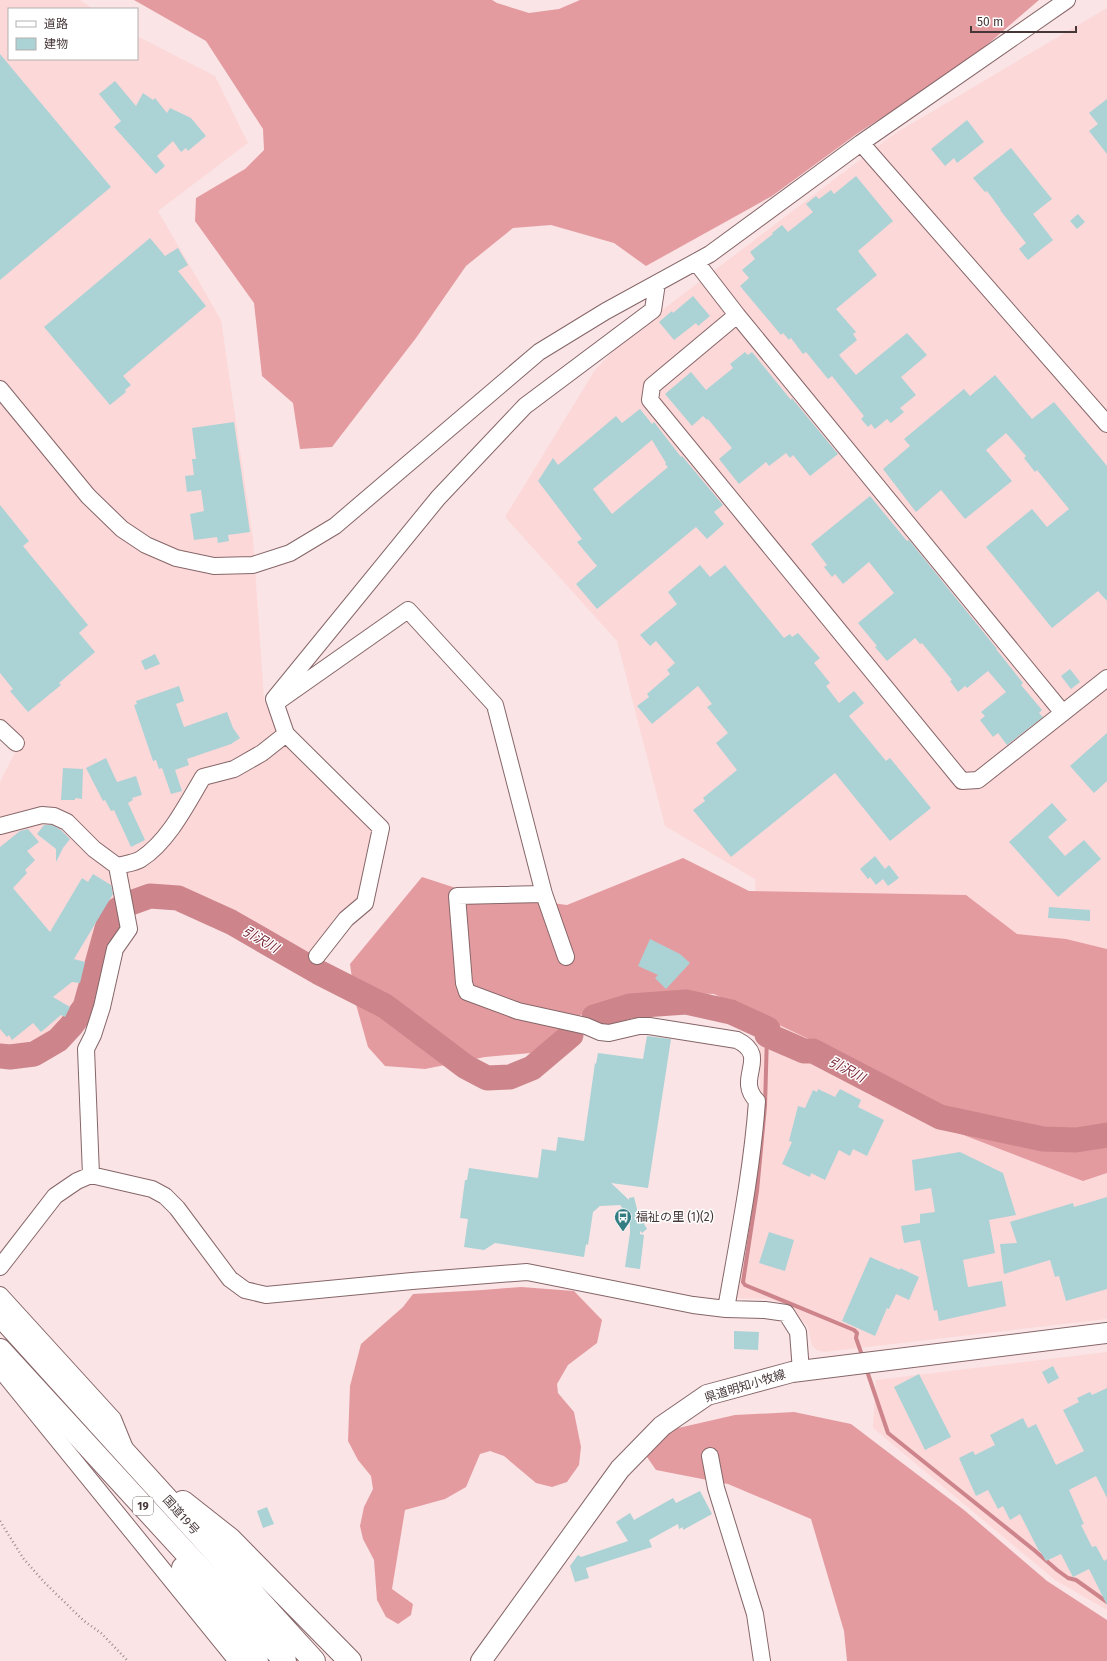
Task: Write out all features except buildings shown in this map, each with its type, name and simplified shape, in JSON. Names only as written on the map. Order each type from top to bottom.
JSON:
[{"type":"highway","name":"国道19号","points":[[0,1315],[314,1661]]},
{"type":"highway","name":"国道19号","points":[[0,1350],[285,1661]]},
{"type":"highway","points":[[132,1462],[230,1539],[350,1661]]},
{"type":"highway","points":[[121,1482],[193,1582],[257,1661]]},
{"type":"main road","name":"県道明知小牧線","points":[[481,1661],[620,1469],[662,1426],[706,1395],[801,1371],[1107,1333]]},
{"type":"street","points":[[0,389],[88,496],[122,529],[146,545],[176,558],[214,566],[253,565],[290,553],[335,526],[539,352],[606,311],[710,254],[861,144],[1067,0]]},
{"type":"street","points":[[861,144],[1107,424]]},
{"type":"street","points":[[696,262],[737,315],[1063,713]]},
{"type":"street","points":[[316,956],[346,919],[365,903],[381,828],[286,734],[274,698],[438,498],[525,406],[653,310],[657,283]]},
{"type":"street","points":[[737,315],[652,386],[650,400],[962,780],[978,780],[1107,678]]},
{"type":"street","points":[[275,703],[408,610],[494,705],[544,894],[566,957]]},
{"type":"street","points":[[0,728],[16,743]]},
{"type":"street","points":[[117,866],[140,860],[155,847],[183,812],[203,777],[234,769],[262,753],[286,734]]},
{"type":"street","points":[[0,826],[42,815],[54,816],[67,822],[94,849],[117,866],[129,929],[115,949],[102,1007],[93,1035],[86,1049],[91,1175]]},
{"type":"street","points":[[544,894],[458,896],[464,982],[467,992],[518,1011],[586,1026],[600,1032],[609,1033],[639,1026],[650,1026],[737,1040],[746,1044],[751,1051],[753,1058],[748,1084],[750,1095],[757,1101],[755,1134],[749,1181],[726,1309]]},
{"type":"street","points":[[0,1267],[55,1196],[77,1181],[91,1175],[152,1189],[164,1196],[177,1208],[230,1279],[245,1290],[266,1295],[527,1272],[693,1305],[786,1313],[798,1332],[801,1371]]},
{"type":"street","points":[[0,1295],[112,1419],[132,1462]]},
{"type":"street","points":[[0,1368],[236,1661]]},
{"type":"street","points":[[710,1456],[716,1488],[755,1614],[762,1661]]},
{"type":"path","points":[[0,1521],[23,1558],[44,1582],[84,1621],[101,1633],[128,1661]]},
{"type":"shaded area","points":[[0,0],[80,0],[92,8],[8,8],[8,60],[138,60],[138,37],[215,76],[248,143],[158,211],[221,320],[253,539],[264,699],[277,731],[375,831],[362,901],[343,916],[310,962],[194,898],[177,892],[155,891],[129,897],[108,917],[100,931],[93,951],[87,982],[82,997],[72,1016],[49,1036],[17,1050],[0,1049],[0,782],[20,743],[0,723]]},
{"type":"shaded area","points":[[134,0],[492,0],[529,13],[559,9],[580,0],[1039,0],[966,63],[858,133],[772,196],[646,266],[614,243],[551,225],[513,228],[466,266],[416,338],[332,447],[300,449],[293,403],[262,376],[254,303],[195,221],[196,198],[245,169],[264,150],[263,129],[206,41]]},
{"type":"shaded area","points":[[1107,8],[1107,1319],[824,1352],[817,1350],[812,1346],[808,1327],[788,1305],[768,1299],[733,1298],[760,1107],[759,974],[755,879],[665,826],[617,641],[505,517],[595,370],[628,336],[894,134]]},
{"type":"shaded area","points":[[683,858],[749,891],[966,895],[1017,934],[1066,939],[1107,949],[1107,1173],[1083,1181],[948,1129],[867,1078],[817,1043],[714,994],[651,992],[586,1011],[531,1053],[485,1057],[425,1069],[385,1066],[368,1047],[355,1001],[350,964],[422,877],[465,891],[567,905]]},
{"type":"shaded area","points":[[521,1287],[574,1291],[602,1320],[597,1343],[568,1365],[557,1384],[558,1393],[574,1412],[581,1447],[579,1465],[567,1482],[552,1487],[536,1483],[504,1456],[490,1451],[480,1454],[466,1487],[445,1499],[405,1510],[392,1589],[413,1604],[411,1615],[398,1624],[386,1617],[377,1600],[374,1560],[363,1539],[360,1526],[364,1507],[373,1489],[371,1476],[358,1460],[348,1441],[350,1386],[361,1344],[403,1307],[413,1294]]},
{"type":"shaded area","points":[[1107,1352],[1107,1610],[1055,1580],[873,1428],[876,1380]]},
{"type":"shaded area","points":[[794,1412],[851,1424],[964,1510],[1047,1581],[1107,1620],[1107,1661],[847,1661],[844,1631],[811,1519],[728,1484],[656,1470],[645,1454],[652,1434],[735,1415]]},
{"type":"waterway","name":"引沢川","points":[[0,1056],[10,1057],[34,1054],[58,1040],[85,1007],[109,921],[117,910],[125,905],[150,896],[178,898],[231,922],[318,972],[385,1006],[466,1067],[487,1078],[510,1077],[532,1068],[571,1035]]},
{"type":"waterway","name":"引沢川","points":[[594,1017],[630,1006],[686,1002],[731,1012],[768,1029],[767,1035],[804,1051],[813,1051],[940,1117],[1043,1139],[1076,1140],[1107,1135]]},
{"type":"waterway","points":[[767,1035],[765,1106],[757,1191],[743,1282],[745,1285],[854,1330],[857,1333],[856,1338],[863,1358]]},
{"type":"waterway","points":[[866,1368],[888,1433],[1057,1570],[1068,1578],[1076,1580],[1107,1602]]},
{"type":"place","name":"福祉の里 (1)(2)","points":[[623,1232]]}]
